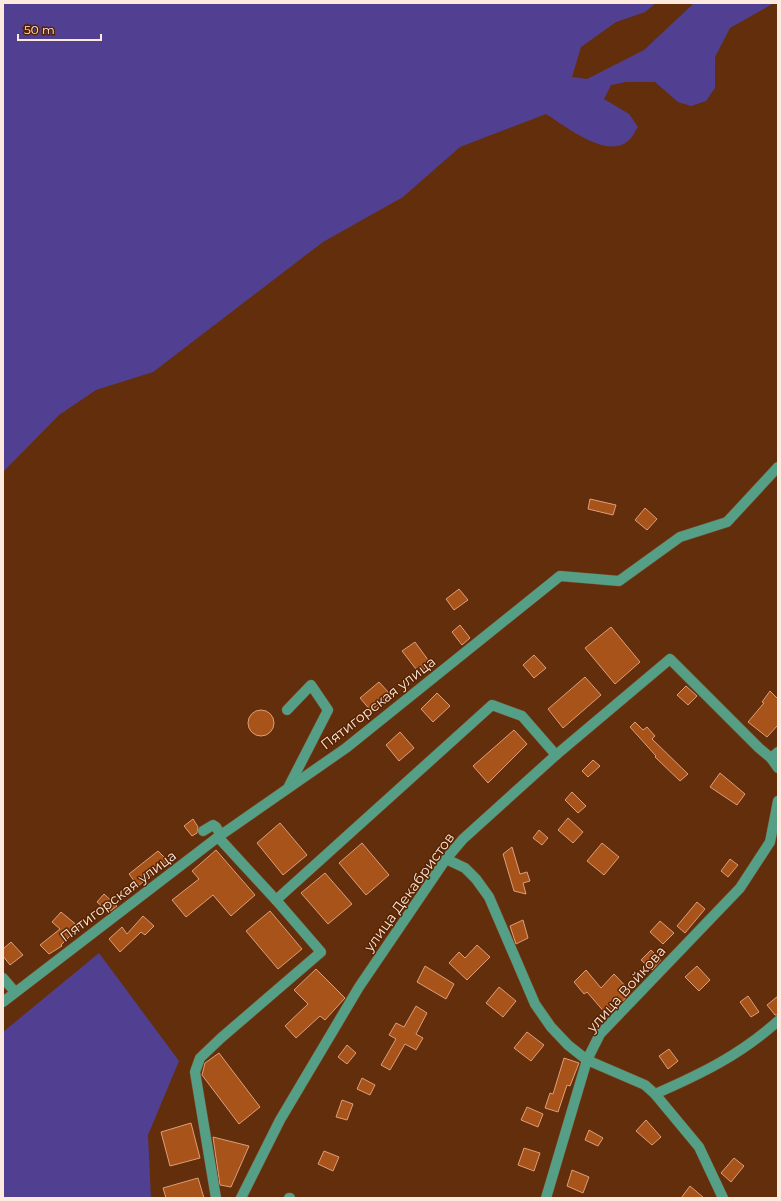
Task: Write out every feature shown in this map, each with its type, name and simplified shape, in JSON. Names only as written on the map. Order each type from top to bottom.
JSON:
[{"type":"street","name":"Пятигорская улица","points":[[3,1002],[220,836],[346,748],[560,576],[619,581],[680,537],[727,522],[778,467]]},
{"type":"street","name":"улица Декабристов","points":[[241,1198],[280,1120],[359,987],[446,859],[463,839],[556,755],[670,659],[759,748],[774,755]]},
{"type":"street","points":[[287,710],[311,685],[328,710],[288,788]]},
{"type":"street","points":[[276,900],[492,705],[522,716],[556,755]]},
{"type":"street","points":[[774,755],[778,768]]},
{"type":"street","name":"улица Войкова","points":[[546,1198],[587,1060],[600,1034],[740,888],[770,842],[778,801]]},
{"type":"street","points":[[203,831],[213,825],[216,827],[220,836],[320,952],[200,1058],[195,1072],[216,1198]]},
{"type":"street","points":[[446,859],[464,868],[476,879],[489,897],[535,1004],[551,1026],[568,1045],[587,1060],[645,1085],[655,1094],[699,1147],[723,1198]]},
{"type":"street","points":[[3,978],[15,992]]},
{"type":"street","points":[[655,1094],[709,1070],[758,1039],[778,1021]]},
{"type":"shaded area","points":[[3,3],[656,3],[645,12],[616,22],[581,47],[572,77],[587,79],[644,50],[693,4],[774,3],[730,28],[715,57],[715,88],[706,101],[691,106],[678,102],[655,82],[626,82],[611,85],[604,99],[629,114],[638,127],[630,139],[620,145],[610,146],[598,144],[586,139],[546,114],[460,147],[403,197],[323,242],[153,372],[96,390],[59,415],[3,472]]},
{"type":"shaded area","points":[[99,953],[179,1061],[148,1135],[151,1198],[3,1198],[3,1032]]},
{"type":"building","points":[[590,499],[616,505],[613,515],[588,509]]},
{"type":"building","points":[[645,508],[657,519],[647,530],[635,520]]},
{"type":"building","points":[[459,589],[468,600],[454,610],[446,599]]},
{"type":"building","points":[[460,625],[470,638],[462,645],[452,632]]},
{"type":"building","points":[[611,627],[640,662],[615,684],[585,648]]},
{"type":"building","points":[[415,642],[431,664],[419,673],[402,651]]},
{"type":"building","points":[[534,655],[546,668],[534,678],[523,665]]},
{"type":"building","points":[[585,677],[601,695],[563,728],[548,709]]},
{"type":"building","points":[[379,682],[390,694],[371,711],[360,698]]},
{"type":"building","points":[[686,686],[697,696],[688,705],[677,695]]},
{"type":"building","points":[[770,691],[778,699],[778,725],[767,737],[748,722],[764,703],[762,702]]},
{"type":"building","points":[[437,693],[450,706],[433,722],[421,709]]},
{"type":"building","points":[[261,710],[270,714],[274,723],[270,732],[261,736],[252,732],[248,723],[252,714]]},
{"type":"building","points":[[635,722],[643,730],[647,727],[655,736],[652,739],[688,774],[680,781],[655,757],[656,756],[630,727]]},
{"type":"building","points":[[514,730],[527,744],[488,783],[473,766]]},
{"type":"building","points":[[400,732],[414,748],[399,761],[386,745]]},
{"type":"building","points":[[593,760],[600,766],[588,777],[582,771]]},
{"type":"building","points":[[720,773],[745,794],[737,805],[710,787]]},
{"type":"building","points":[[572,792],[586,806],[578,813],[565,800]]},
{"type":"building","points":[[568,818],[583,832],[573,843],[558,830]]},
{"type":"building","points":[[193,819],[198,827],[197,833],[192,836],[184,826]]},
{"type":"building","points":[[280,823],[307,855],[283,875],[257,843]]},
{"type":"building","points":[[539,830],[548,838],[542,845],[533,838]]},
{"type":"building","points":[[362,843],[389,875],[366,895],[339,863]]},
{"type":"building","points":[[602,843],[619,857],[604,875],[587,861]]},
{"type":"building","points":[[512,847],[520,874],[527,872],[530,881],[523,883],[526,894],[514,891],[503,854]]},
{"type":"building","points":[[216,850],[255,895],[231,916],[213,895],[186,917],[172,900],[199,879],[192,871]]},
{"type":"building","points":[[158,851],[168,861],[138,886],[129,874]]},
{"type":"building","points":[[730,859],[738,865],[728,877],[721,871]]},
{"type":"building","points":[[325,873],[352,904],[328,924],[301,893]]},
{"type":"building","points":[[104,894],[117,906],[109,912],[97,902]]},
{"type":"building","points":[[697,902],[705,909],[685,933],[677,926]]},
{"type":"building","points":[[270,911],[302,949],[278,969],[246,931]]},
{"type":"building","points":[[61,912],[79,927],[61,945],[62,946],[49,954],[40,945],[60,929],[52,922]]},
{"type":"building","points":[[143,916],[154,926],[145,935],[141,932],[120,952],[109,939],[122,927],[127,934]]},
{"type":"building","points":[[523,920],[528,938],[516,944],[510,926]]},
{"type":"building","points":[[660,921],[674,933],[663,944],[650,932]]},
{"type":"building","points":[[11,942],[23,955],[10,965],[3,956],[3,949]]},
{"type":"building","points":[[477,945],[490,957],[467,980],[449,963],[459,952],[465,958]]},
{"type":"building","points":[[651,950],[661,960],[652,970],[641,960]]},
{"type":"building","points":[[425,966],[454,984],[446,999],[417,982]]},
{"type":"building","points":[[697,966],[710,980],[699,991],[685,977]]},
{"type":"building","points":[[316,969],[345,998],[325,1020],[320,1016],[296,1038],[285,1026],[308,1004],[294,990]]},
{"type":"building","points":[[586,970],[601,988],[614,974],[631,992],[619,1005],[618,1003],[606,1014],[587,992],[584,994],[574,982]]},
{"type":"building","points":[[499,987],[516,1001],[503,1017],[486,1003]]},
{"type":"building","points":[[748,996],[759,1012],[751,1017],[740,1002]]},
{"type":"building","points":[[778,996],[778,1015],[775,1015],[767,1005]]},
{"type":"building","points":[[416,1006],[427,1013],[416,1034],[423,1038],[416,1050],[405,1044],[390,1070],[381,1065],[396,1039],[389,1035],[396,1023],[404,1027]]},
{"type":"building","points":[[527,1032],[544,1045],[531,1061],[514,1048]]},
{"type":"building","points":[[347,1045],[356,1053],[347,1064],[338,1057]]},
{"type":"building","points":[[669,1049],[678,1061],[668,1069],[659,1056]]},
{"type":"building","points":[[219,1053],[260,1107],[239,1124],[202,1075],[205,1063]]},
{"type":"building","points":[[564,1058],[579,1063],[570,1086],[567,1085],[558,1112],[545,1108],[550,1093],[553,1094]]},
{"type":"building","points":[[362,1078],[375,1085],[370,1095],[357,1089]]},
{"type":"building","points":[[342,1100],[353,1104],[347,1120],[336,1117]]},
{"type":"building","points":[[527,1107],[543,1114],[538,1127],[521,1120]]},
{"type":"building","points":[[646,1120],[661,1137],[652,1145],[636,1131]]},
{"type":"building","points":[[191,1123],[200,1158],[170,1166],[161,1132]]},
{"type":"building","points":[[589,1130],[603,1138],[598,1146],[585,1140]]},
{"type":"building","points":[[213,1137],[249,1146],[231,1187],[220,1185]]},
{"type":"building","points":[[524,1148],[540,1153],[534,1171],[518,1165]]},
{"type":"building","points":[[324,1151],[339,1157],[333,1171],[318,1164]]},
{"type":"building","points":[[734,1158],[744,1166],[731,1182],[721,1173]]},
{"type":"building","points":[[572,1170],[589,1177],[583,1193],[567,1186]]},
{"type":"building","points":[[198,1178],[204,1198],[166,1198],[163,1188]]},
{"type":"building","points":[[690,1186],[704,1198],[681,1198]]}]
